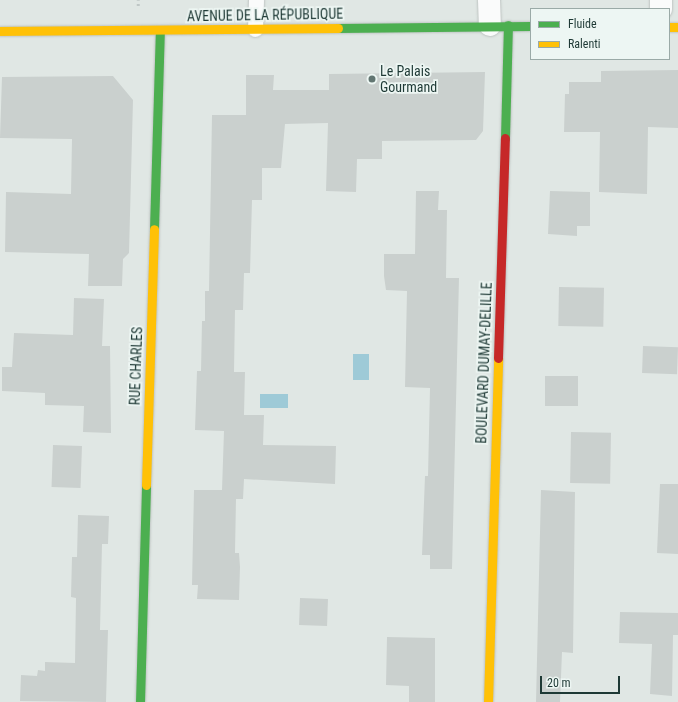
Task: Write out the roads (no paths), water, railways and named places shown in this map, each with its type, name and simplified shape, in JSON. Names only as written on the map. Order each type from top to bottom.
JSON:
[{"type":"street","points":[[489,0],[499,25]]},
{"type":"street","name":"AVENUE DE LA RÉPUBLIQUE","points":[[0,31],[499,25],[530,26]]},
{"type":"street","name":"BOULEVARD DUMAY-DELILLE","points":[[488,702],[499,25]]},
{"type":"street","name":"RUE CHARLES","points":[[140,702],[160,30]]},
{"type":"lane","points":[[255,29],[256,0]]},
{"type":"water","points":[[353,354],[369,354],[369,380],[353,380]]},
{"type":"water","points":[[260,394],[288,394],[288,408],[260,408]]},
{"type":"place","name":"Le Palais Gourmand","points":[[372,79]]}]
